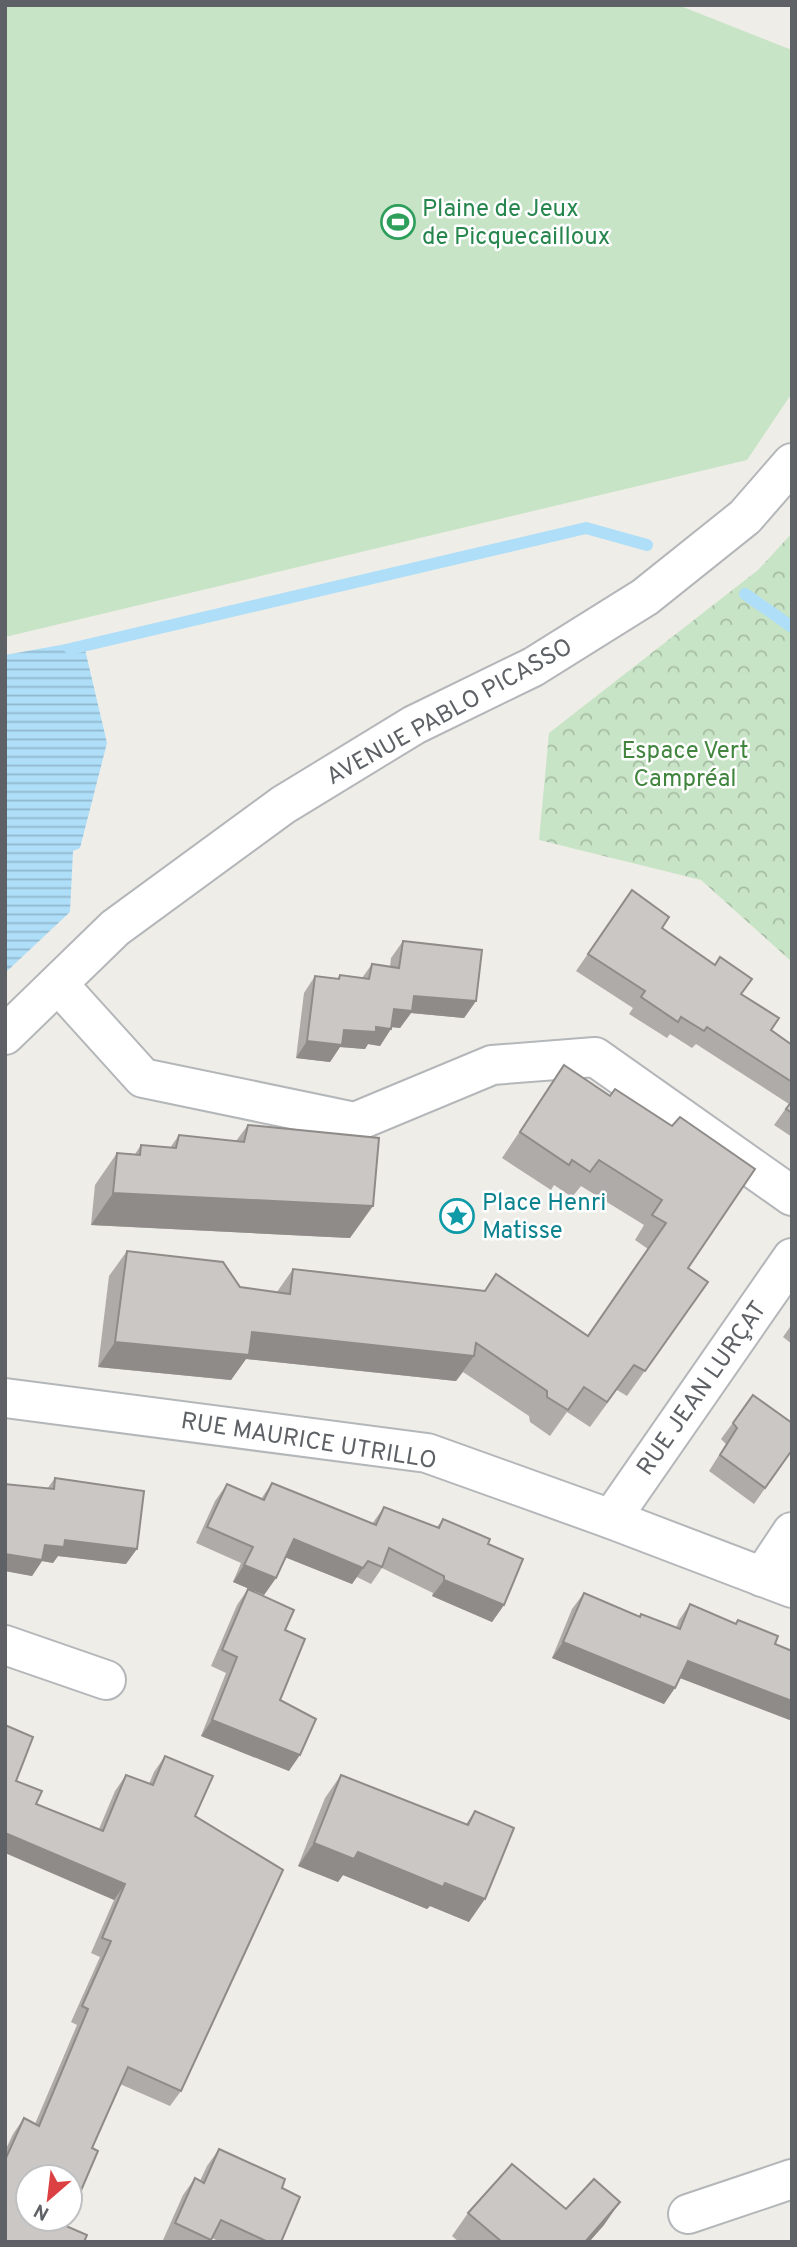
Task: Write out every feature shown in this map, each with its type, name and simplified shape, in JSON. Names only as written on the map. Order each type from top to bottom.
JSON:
[{"type":"street","name":"AVENUE PABLO PICASSO","points":[[5,1035],[115,928],[283,805],[414,725],[533,667],[645,597],[745,517],[792,463]]},
{"type":"street","points":[[58,984],[143,1078],[355,1122],[492,1065],[595,1057],[792,1196]]},
{"type":"street","name":"RUE JEAN LURÇAT","points":[[611,1518],[792,1258]]},
{"type":"street","name":"RUE MAURICE UTRILLO","points":[[5,1398],[427,1453],[611,1518],[777,1582],[792,1532]]},
{"type":"street","points":[[5,1645],[106,1680]]},
{"type":"street","points":[[688,2214],[792,2179]]},
{"type":"green space","name":"Plaine de Jeux de Picquecailloux","points":[[5,5],[678,5],[792,50],[792,393],[747,460],[5,637]]},
{"type":"green space","name":"Espace Vert Campréal","points":[[792,533],[792,962],[701,880],[539,840],[549,733],[758,570]]},
{"type":"water","points":[[83,641],[107,743],[80,848],[73,851],[70,912],[5,973],[5,655]]},
{"type":"building","points":[[632,890],[669,917],[662,928],[715,965],[720,957],[752,979],[741,994],[779,1018],[771,1030],[792,1045],[792,1082],[707,1027],[704,1031],[681,1017],[678,1022],[641,997],[645,991],[588,954]]},
{"type":"building","points":[[403,941],[482,950],[476,1001],[414,996],[412,1011],[394,1009],[391,1029],[376,1027],[376,1032],[344,1030],[342,1045],[307,1041],[315,976],[339,979],[340,975],[369,979],[372,964],[399,968]]},
{"type":"building","points":[[564,1065],[610,1096],[615,1089],[672,1126],[680,1117],[755,1169],[688,1268],[708,1282],[645,1371],[634,1365],[607,1402],[584,1387],[568,1410],[547,1397],[547,1391],[476,1343],[474,1356],[252,1332],[249,1355],[115,1342],[127,1251],[223,1262],[240,1287],[290,1294],[293,1269],[485,1291],[496,1274],[588,1336],[666,1223],[652,1215],[662,1200],[599,1160],[590,1172],[572,1160],[569,1165],[520,1132]]},
{"type":"building","points":[[792,1101],[792,1113],[786,1109]]},
{"type":"building","points":[[248,1125],[379,1138],[373,1206],[113,1193],[117,1153],[140,1155],[141,1145],[176,1148],[179,1135],[244,1142]]},
{"type":"building","points":[[753,1395],[792,1423],[792,1450],[765,1488],[720,1455],[737,1428],[733,1423]]},
{"type":"building","points":[[55,1478],[144,1491],[137,1549],[65,1540],[64,1547],[45,1545],[42,1560],[5,1554],[5,1484],[54,1489]]},
{"type":"building","points":[[272,1483],[376,1525],[384,1507],[439,1528],[443,1519],[490,1539],[488,1544],[523,1559],[504,1605],[444,1580],[444,1576],[389,1548],[382,1567],[368,1561],[363,1568],[294,1539],[276,1578],[244,1565],[253,1547],[207,1527],[227,1484],[264,1500]]},
{"type":"building","points":[[248,1589],[294,1610],[285,1630],[305,1639],[280,1700],[316,1719],[300,1755],[212,1720],[237,1657],[222,1650]]},
{"type":"building","points":[[584,1593],[640,1617],[641,1614],[680,1629],[690,1604],[736,1624],[738,1620],[778,1636],[775,1644],[792,1651],[792,1701],[688,1661],[675,1688],[563,1642]]},
{"type":"building","points":[[5,1725],[33,1737],[16,1781],[42,1791],[36,1804],[103,1831],[126,1775],[153,1785],[165,1756],[213,1776],[195,1816],[283,1870],[181,2091],[128,2067],[92,2148],[98,2151],[84,2184],[84,2163],[14,2163],[14,2233],[82,2233],[87,2235],[84,2242],[5,2242],[5,2160],[24,2118],[39,2126],[88,2009],[82,2006],[111,1941],[102,1938],[125,1884],[5,1833]]},
{"type":"building","points":[[341,1775],[468,1825],[475,1811],[514,1828],[485,1899],[445,1883],[443,1887],[358,1852],[354,1859],[314,1843]]},
{"type":"building","points":[[219,2149],[285,2179],[282,2188],[300,2197],[281,2242],[268,2242],[221,2220],[211,2240],[175,2223],[195,2178],[204,2183]]},
{"type":"building","points":[[512,2164],[566,2209],[594,2179],[620,2202],[585,2242],[502,2242],[468,2213]]},
{"type":"waterway","points":[[70,649],[586,528],[647,545]]},
{"type":"waterway","points":[[745,594],[792,627]]},
{"type":"place","name":"Plaine de Jeux de Picquecailloux","points":[[398,222]]},
{"type":"place","name":"Place Henri Matisse","points":[[457,1216]]}]
